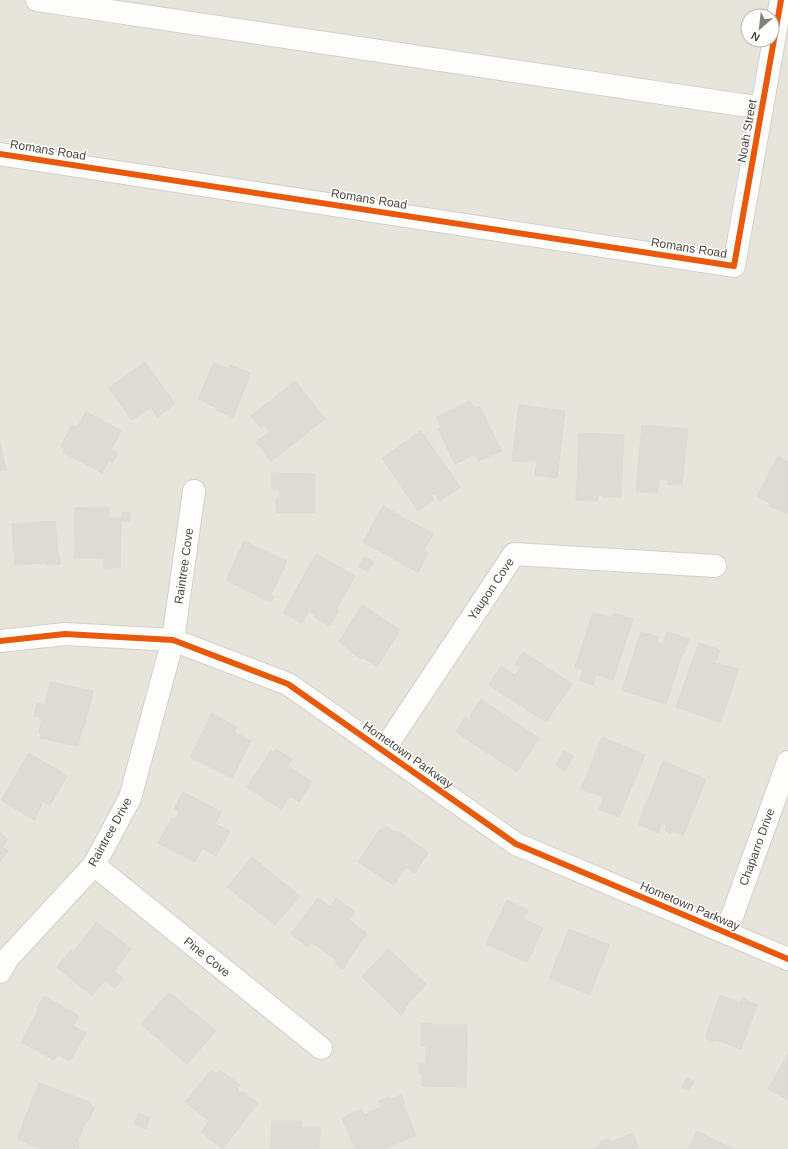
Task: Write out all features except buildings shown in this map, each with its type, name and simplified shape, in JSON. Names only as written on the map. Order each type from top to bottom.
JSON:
[{"type":"street","points":[[37,0],[762,108]]},
{"type":"street","name":"Noah Street","points":[[734,266],[781,0]]},
{"type":"street","name":"Romans Road","points":[[0,154],[734,266]]},
{"type":"street","name":"Raintree Cove","points":[[173,640],[194,491]]},
{"type":"street","name":"Yaupon Cove","points":[[383,751],[514,554],[715,566]]},
{"type":"street","name":"Hometown Parkway","points":[[0,641],[65,634],[173,640],[288,684],[516,844],[788,959]]},
{"type":"street","name":"Raintree Drive","points":[[0,972],[8,958],[94,865],[130,798],[173,640]]},
{"type":"street","name":"Chaparro Drive","points":[[726,933],[788,762]]},
{"type":"street","name":"Pine Cove","points":[[94,865],[321,1048]]},
{"type":"shaded area","points":[[0,0],[788,0],[788,1149],[0,1149]]},
{"type":"cycle path","points":[[0,154],[734,266],[781,0]]},
{"type":"cycle path","points":[[0,641],[65,634],[173,640],[288,684],[516,844],[788,959]]}]
